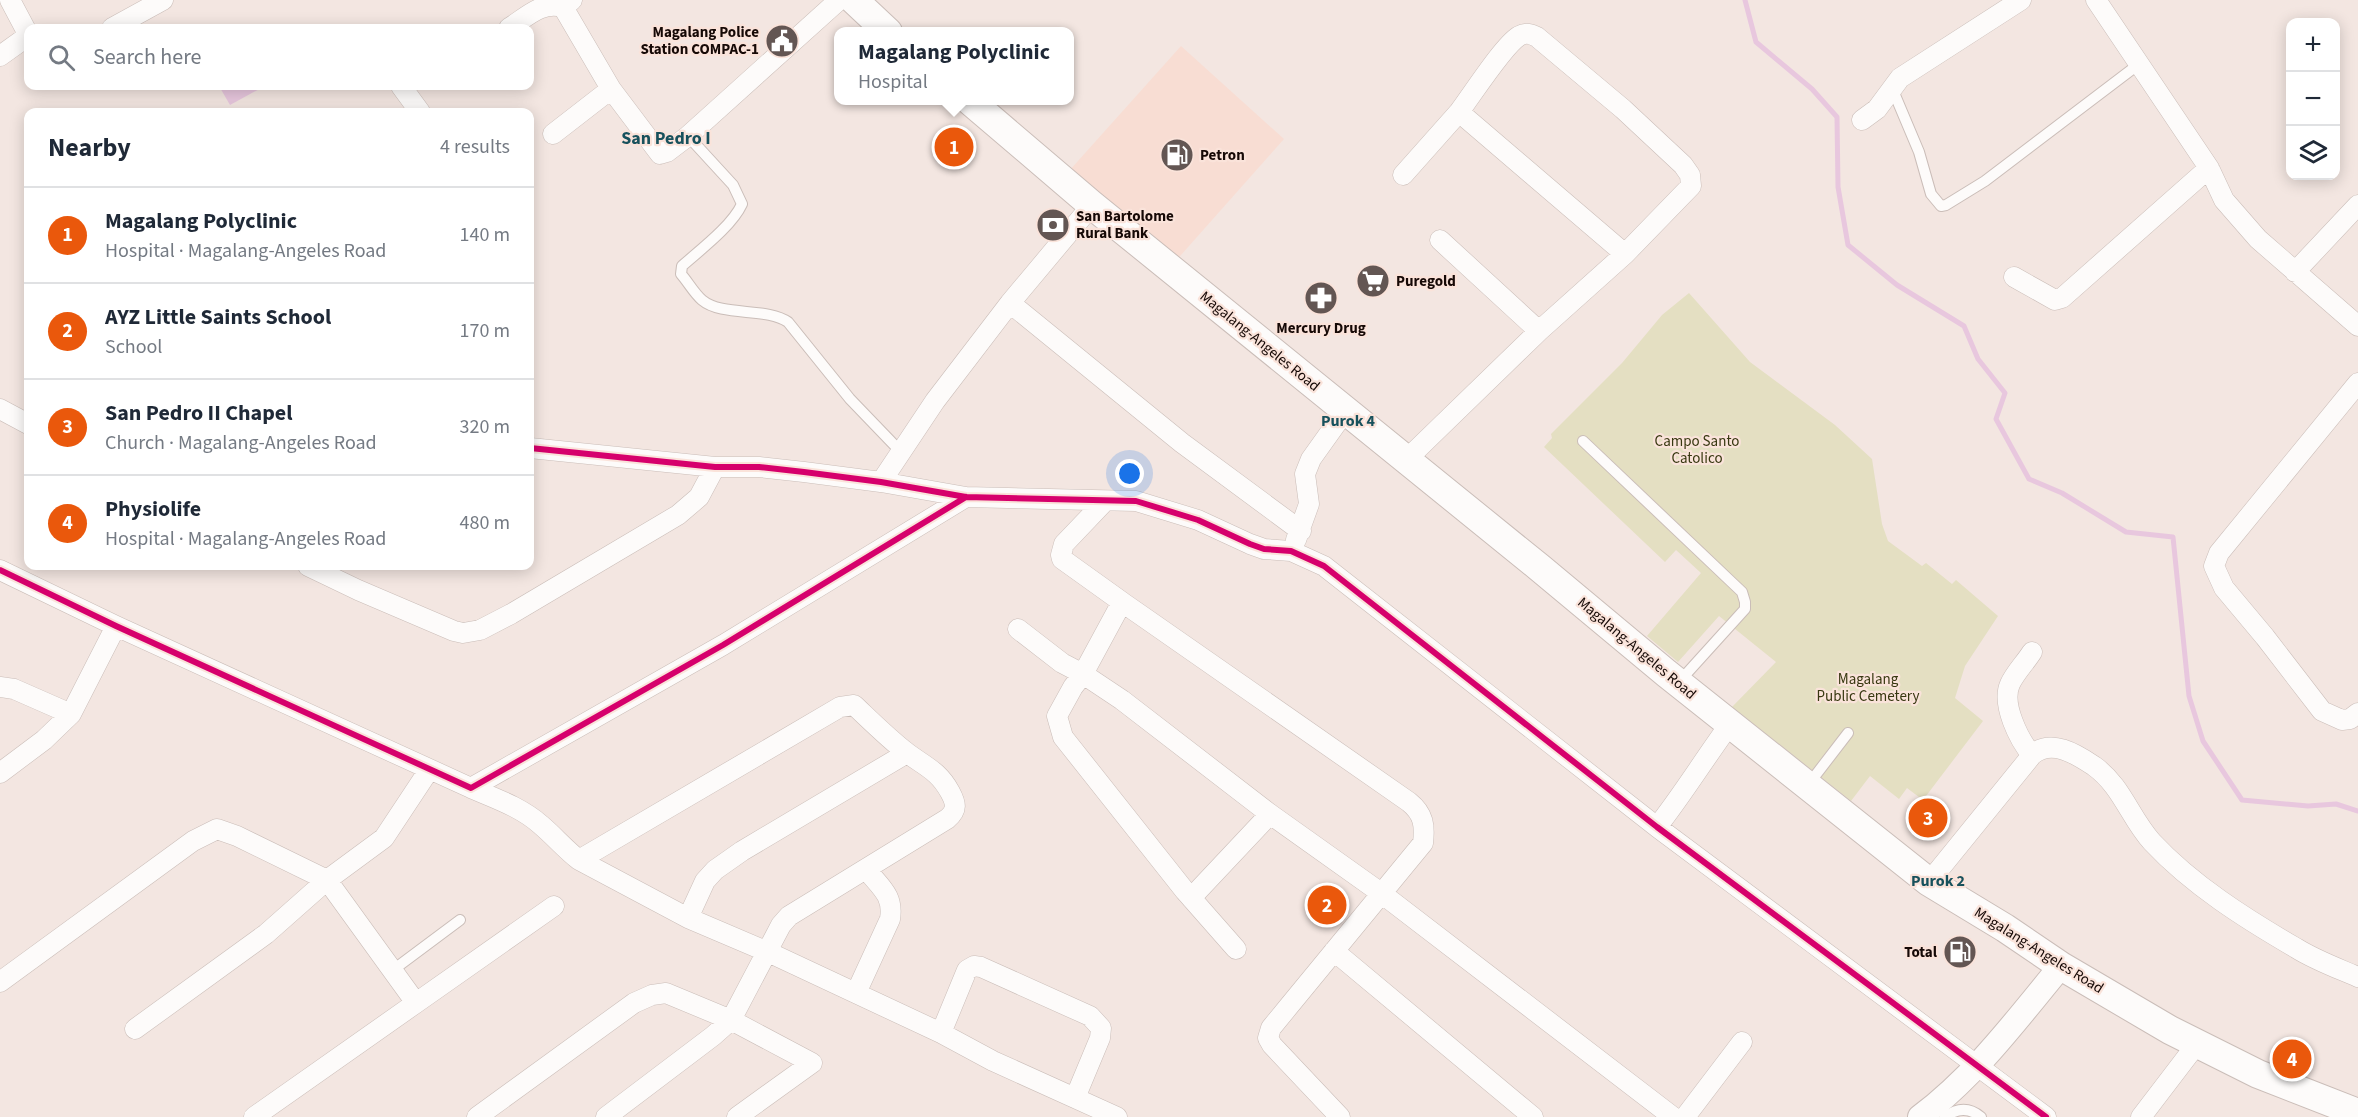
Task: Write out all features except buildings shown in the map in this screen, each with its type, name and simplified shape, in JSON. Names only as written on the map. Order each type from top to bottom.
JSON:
[{"type":"main road","points":[[854,0],[883,27]]},
{"type":"main road","name":"Magalang-Angeles Road","points":[[975,105],[1092,205],[1678,683],[1929,882],[2005,928],[2061,966],[2196,1045],[2258,1074],[2358,1113]]},
{"type":"street","points":[[10,0],[24,27]]},
{"type":"street","points":[[119,24],[163,0]]},
{"type":"street","points":[[515,24],[550,3],[568,3],[611,89],[660,154],[667,152],[688,136],[839,0]]},
{"type":"street","points":[[1862,120],[1877,109],[1900,78],[2021,0]]},
{"type":"street","points":[[2096,0],[2210,168],[2224,200],[2237,217],[2258,239],[2358,326]]},
{"type":"street","points":[[1403,175],[1459,112],[1513,41],[1528,33],[1546,43],[1673,154],[1690,175],[1691,186],[1625,254],[1539,331],[1406,460]]},
{"type":"street","points":[[0,56],[24,38]]},
{"type":"street","points":[[553,134],[611,89]]},
{"type":"street","points":[[410,90],[418,108]]},
{"type":"street","points":[[1459,112],[1625,254]]},
{"type":"street","points":[[2014,277],[2055,300],[2062,298],[2210,168]]},
{"type":"street","points":[[881,482],[935,401],[1010,303],[1092,205]]},
{"type":"street","points":[[2295,272],[2358,205]]},
{"type":"street","points":[[1440,240],[1539,331]]},
{"type":"street","points":[[1010,303],[1182,443],[1301,531]]},
{"type":"street","points":[[2358,383],[2219,553],[2214,566],[2224,588],[2322,711],[2342,720],[2358,713]]},
{"type":"street","points":[[0,407],[24,407]]},
{"type":"street","points":[[0,407],[24,422]]},
{"type":"street","points":[[1291,551],[1301,531],[1309,504],[1305,474],[1311,459],[1346,410]]},
{"type":"street","points":[[539,448],[715,467],[759,467],[881,482],[966,497],[1136,501],[1198,520],[1264,549],[1291,551],[1324,566],[1657,827],[2046,1117]]},
{"type":"street","points":[[316,570],[454,631],[463,633],[480,630],[678,515],[699,497],[715,467]]},
{"type":"street","points":[[471,788],[723,645],[966,497]]},
{"type":"street","points":[[1105,501],[1064,544],[1062,559],[1070,567],[1417,809],[1424,822],[1423,843],[1271,1028],[1268,1038],[1340,1117]]},
{"type":"street","points":[[0,570],[116,626],[521,811],[540,824],[564,849],[579,860],[688,918],[768,952],[941,1033],[993,1061],[1117,1117]]},
{"type":"street","points":[[1122,602],[1057,716],[1063,737],[1191,898],[1236,949]]},
{"type":"street","points":[[0,773],[44,740],[71,714],[116,626]]},
{"type":"street","points":[[1018,629],[1062,663],[1122,700],[1270,814],[1381,893],[1673,1117]]},
{"type":"street","points":[[2032,652],[2008,691],[2016,731],[2032,755]]},
{"type":"street","points":[[0,687],[14,689],[71,714]]},
{"type":"street","points":[[579,860],[840,706],[854,705],[907,753],[925,763],[942,778],[956,805],[954,813],[789,916],[781,925],[731,1020],[606,1117]]},
{"type":"street","points":[[1657,827],[1730,724]]},
{"type":"street","points":[[1929,882],[2032,755],[2050,747],[2063,749],[2107,776],[2152,842],[2200,885],[2297,949],[2358,977]]},
{"type":"street","points":[[688,918],[705,881],[715,870],[742,851],[907,753]]},
{"type":"street","points":[[135,1029],[266,934],[327,880],[384,838],[429,770]]},
{"type":"street","points":[[1191,898],[1270,814]]},
{"type":"street","points":[[0,982],[193,841],[217,829],[237,836],[327,880],[416,1003]]},
{"type":"street","points":[[856,993],[890,919],[892,906],[866,869]]},
{"type":"street","points":[[254,1117],[554,906]]},
{"type":"street","points":[[1335,951],[1533,1117]]},
{"type":"street","points":[[941,1033],[967,970],[974,966],[981,967],[1090,1016],[1101,1028],[1100,1038],[1075,1098]]},
{"type":"street","points":[[1920,1117],[1942,1101],[1978,1066],[2061,966]]},
{"type":"street","points":[[477,1117],[634,1003],[652,995],[666,993],[731,1020],[812,1063],[737,1117]]},
{"type":"street","points":[[1685,1117],[1742,1042]]},
{"type":"street","points":[[2141,1117],[2196,1045]]},
{"type":"lane","points":[[1892,88],[1919,152],[1931,194],[1941,206],[1956,200],[1985,181],[2139,64]]},
{"type":"lane","points":[[688,136],[734,185],[742,204],[739,211],[710,241],[682,266],[681,274],[702,300],[709,305],[781,317],[788,322],[850,399],[901,452]]},
{"type":"lane","points":[[1583,441],[1742,592],[1745,602],[1744,609],[1678,683]]},
{"type":"lane","points":[[1808,786],[1848,733]]},
{"type":"lane","points":[[393,970],[460,920]]},
{"type":"lane","points":[[1945,1117],[1959,1110],[1968,1109],[1981,1117]]},
{"type":"shaded area","name":"Petron","points":[[1181,46],[1284,139],[1173,264],[1069,171]]},
{"type":"shaded area","points":[[221,90],[258,90],[230,105]]},
{"type":"green space","name":"Campo Santo Catolico","points":[[1689,293],[1750,362],[1835,425],[1872,459],[1882,524],[1888,541],[1922,566],[1926,563],[1952,584],[1956,580],[1998,616],[1965,666],[1955,698],[1983,721],[1923,800],[1907,788],[1899,799],[1870,776],[1851,801],[1732,707],[1776,662],[1719,616],[1678,662],[1647,636],[1701,573],[1676,550],[1665,562],[1544,447],[1552,438],[1551,434],[1622,363],[1662,315]]},
{"type":"waterway","points":[[1745,0],[1756,42],[1812,89],[1837,117],[1838,187],[1848,245],[1897,285],[1964,326],[1978,359],[2005,393],[1996,419],[2029,479],[2062,493],[2126,532],[2173,537],[2189,696],[2203,741],[2242,800],[2308,806],[2336,804],[2358,811]]},
{"type":"cycle path","points":[[534,448],[715,467],[759,467],[804,472],[881,482],[966,497],[1136,501],[1198,520],[1264,549],[1291,551],[1324,566],[1657,827],[2046,1117]]},
{"type":"cycle path","points":[[0,570],[116,626],[471,788],[723,645],[966,497]]},
{"type":"place","name":"Magalang Police Station COMPAC-1","points":[[782,41]]},
{"type":"place","name":"Magalang Polyclinic","points":[[954,147]]},
{"type":"place","name":"Petron","points":[[1177,155]]},
{"type":"place","name":"San Bartolome Rural Bank","points":[[1053,225]]},
{"type":"place","name":"Puregold","points":[[1373,281]]},
{"type":"place","name":"Mercury Drug","points":[[1321,298]]},
{"type":"place","name":"San Pedro II Chapel","points":[[1928,818]]},
{"type":"place","name":"AYZ Little Saints School","points":[[1327,905]]},
{"type":"place","name":"Total","points":[[1960,952]]},
{"type":"place","name":"Physiolife","points":[[2292,1059]]},
{"type":"district","name":"San Pedro I","points":[[666,138]]},
{"type":"district","name":"Purok 4","points":[[1348,420]]},
{"type":"district","name":"Purok 2","points":[[1938,880]]},
{"type":"park label","name":"Magalang Public Cemetery","points":[[1868,688]]}]
